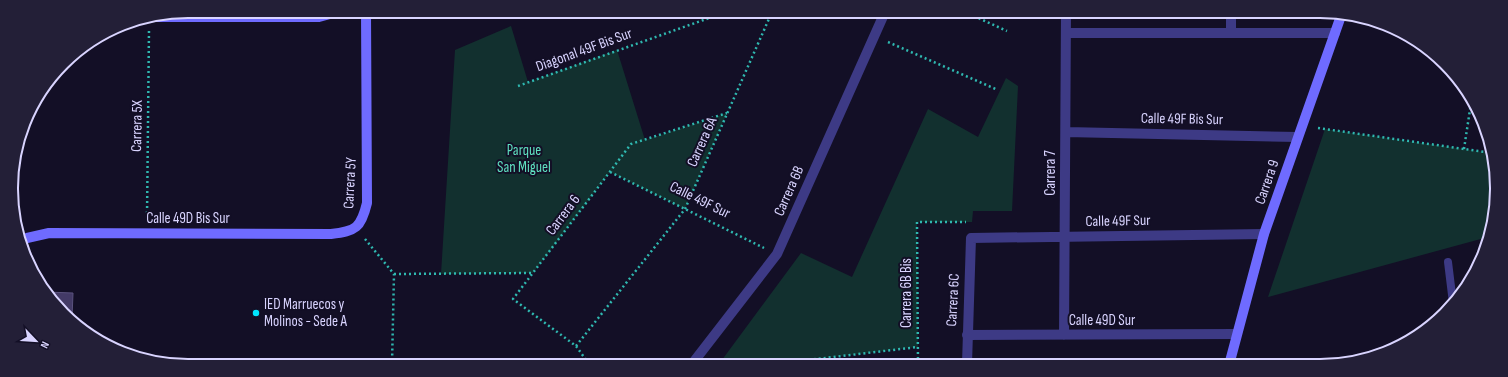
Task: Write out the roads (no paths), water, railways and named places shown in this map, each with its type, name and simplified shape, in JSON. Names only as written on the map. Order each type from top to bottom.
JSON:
[{"type":"street","name":"Carrera 5Y","points":[[356,228],[364,216],[367,203],[366,18]]},
{"type":"street","name":"Carrera 6B","points":[[696,359],[777,254],[882,18]]},
{"type":"street","name":"Carrera 7","points":[[1064,335],[1066,18]]},
{"type":"street","points":[[1231,18],[1231,33]]},
{"type":"street","name":"Carrera 9","points":[[1230,359],[1264,234],[1340,19]]},
{"type":"street","points":[[1066,34],[1335,32]]},
{"type":"street","name":"Calle 49F Bis Sur","points":[[1066,132],[1298,137]]},
{"type":"street","name":"Calle 49D Bis Sur","points":[[26,239],[49,233],[331,234],[345,232],[356,228]]},
{"type":"street","name":"Calle 49F Sur","points":[[971,238],[1264,234]]},
{"type":"street","name":"Carrera 6C","points":[[967,359],[971,238]]},
{"type":"street","name":"Calle 49D Sur","points":[[967,335],[1236,334]]},
{"type":"lane","points":[[1448,262],[1452,296]]},
{"type":"place","name":"IED Marruecos y Molinos - Sede A","points":[[256,313]]},
{"type":"park label","name":"Parque San Miguel","points":[[524,158]]}]
